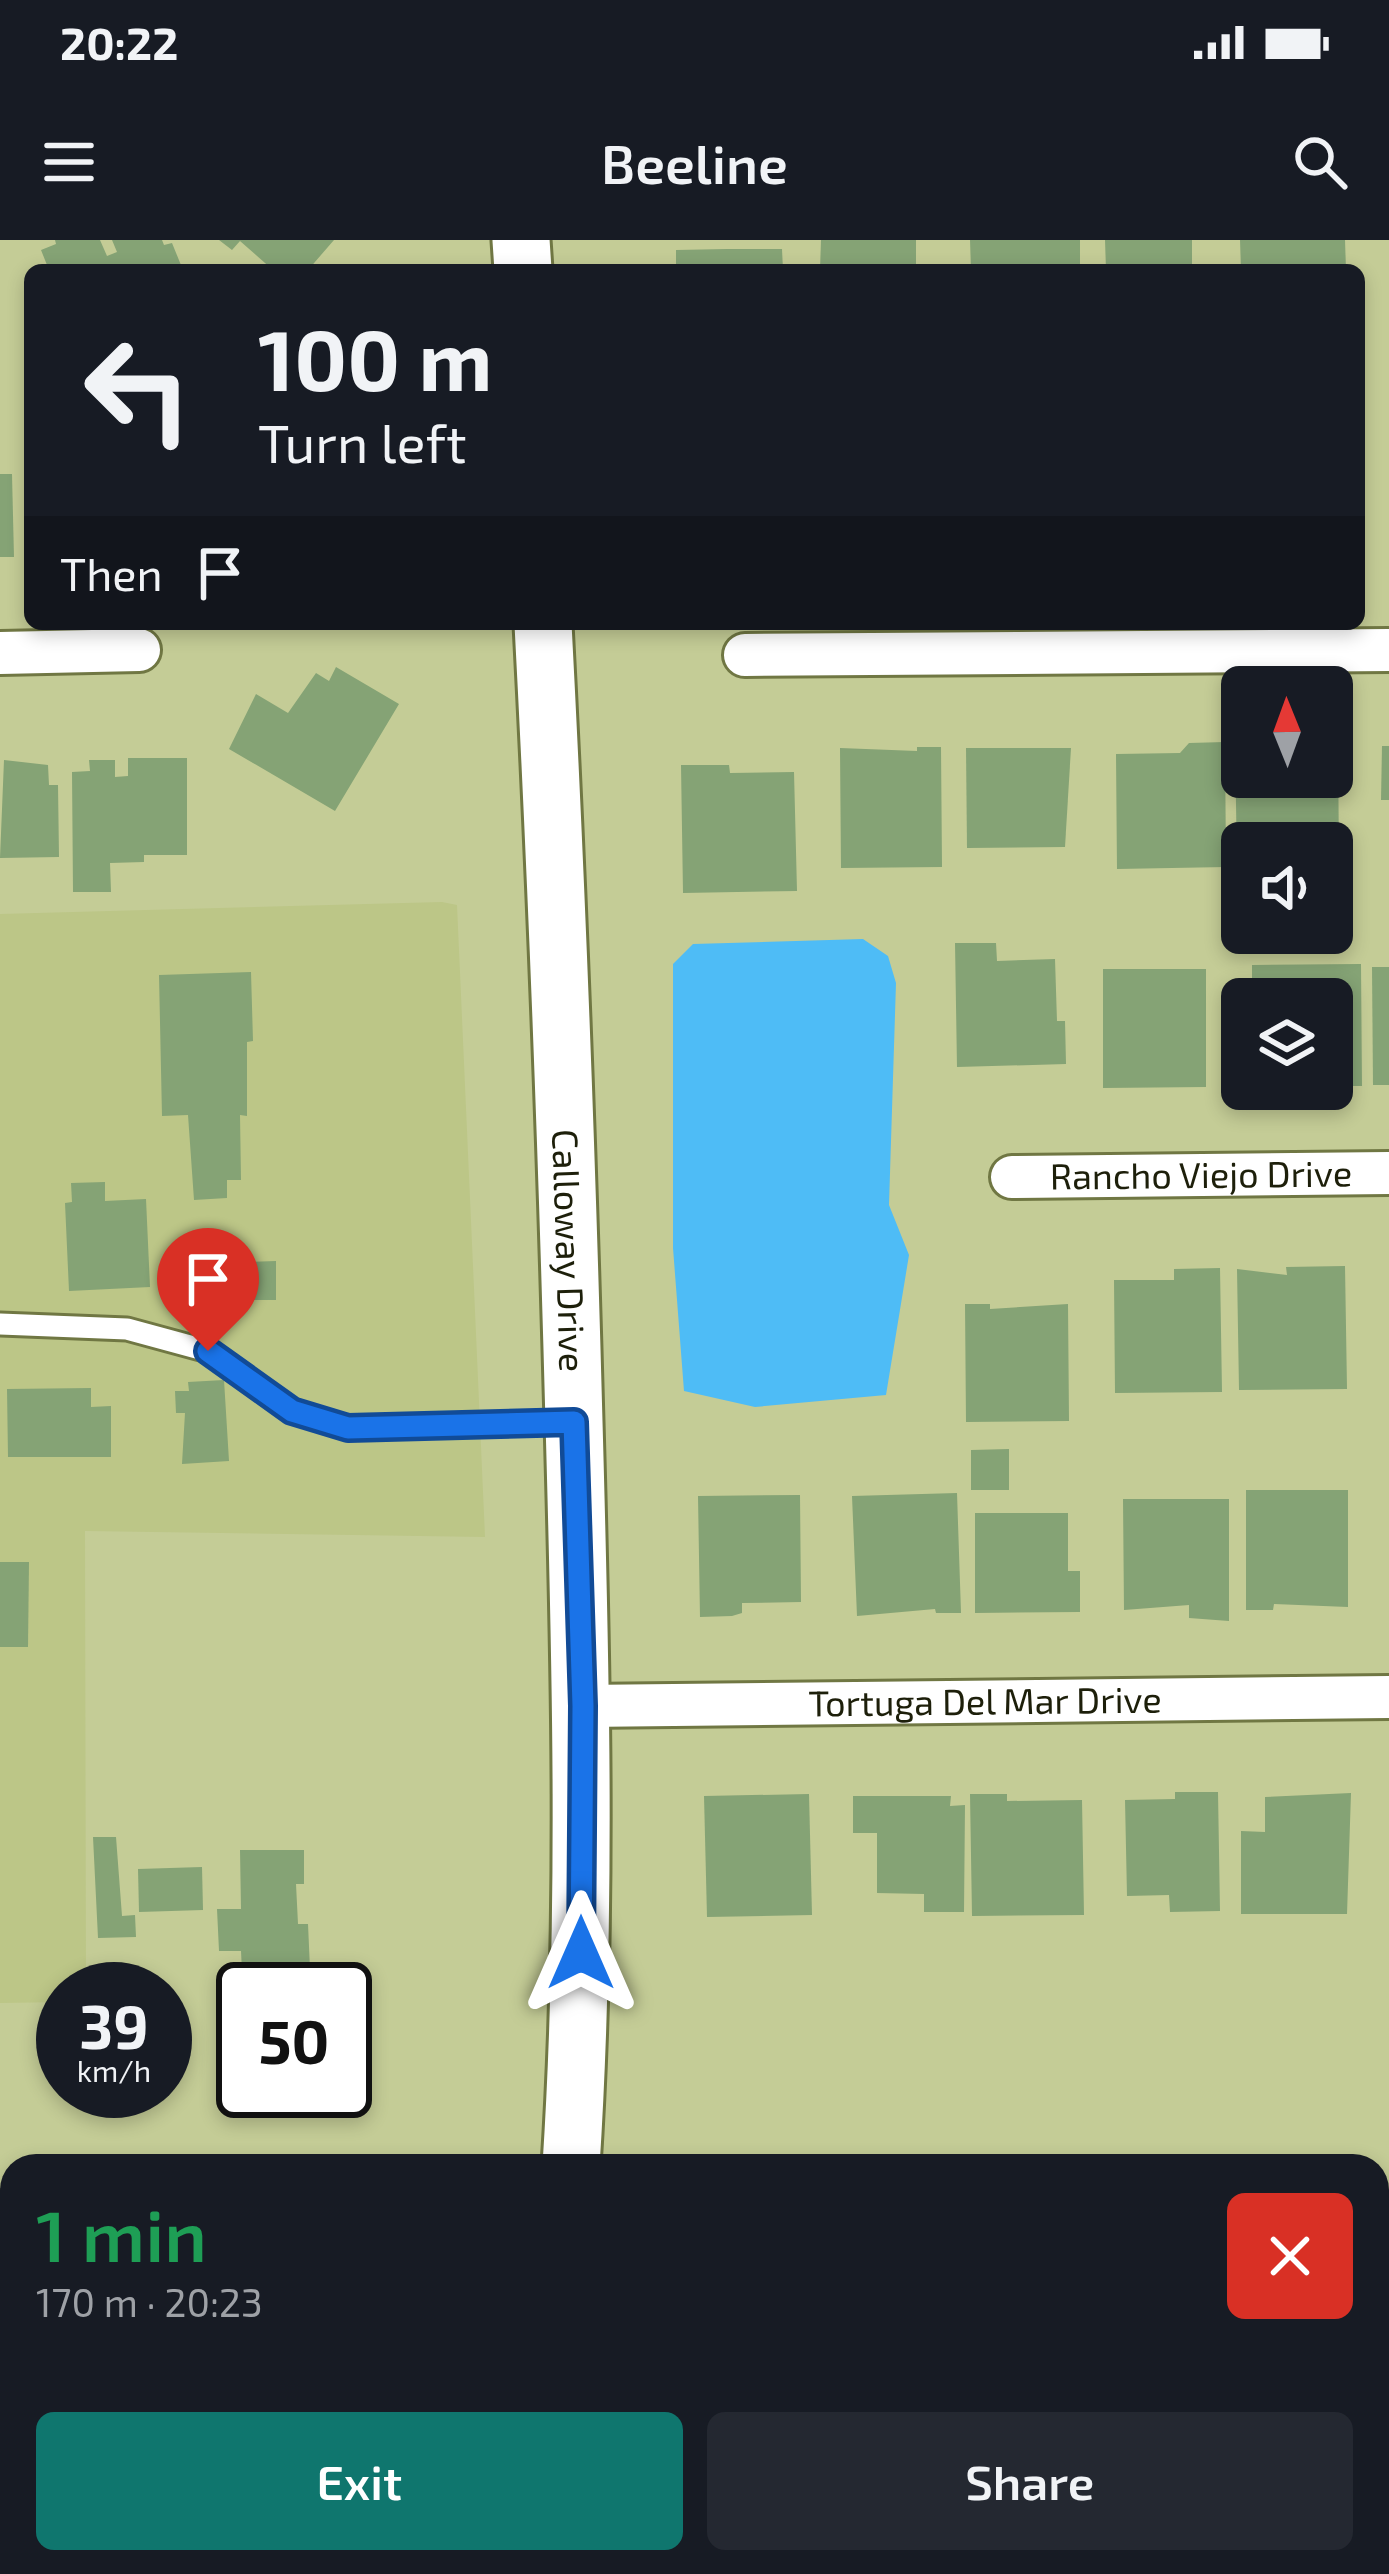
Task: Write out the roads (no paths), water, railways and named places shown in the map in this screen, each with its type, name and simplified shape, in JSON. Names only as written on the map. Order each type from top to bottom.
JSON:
[{"type":"main road","name":"Calloway Drive","points":[[543,630],[562,979],[583,1706],[581,2005],[572,2154]]},
{"type":"street","points":[[0,653],[140,650]]},
{"type":"street","points":[[745,655],[1389,650]]},
{"type":"street","name":"Rancho Viejo Drive","points":[[1012,1177],[1389,1173]]},
{"type":"street","name":"Tortuga Del Mar Drive","points":[[583,1706],[1389,1697]]},
{"type":"lane","points":[[0,1324],[127,1329],[208,1351],[292,1411],[348,1428],[574,1422]]},
{"type":"water","points":[[863,939],[888,956],[896,983],[889,1205],[909,1255],[886,1395],[755,1407],[684,1391],[673,1248],[673,964],[693,944]]}]
